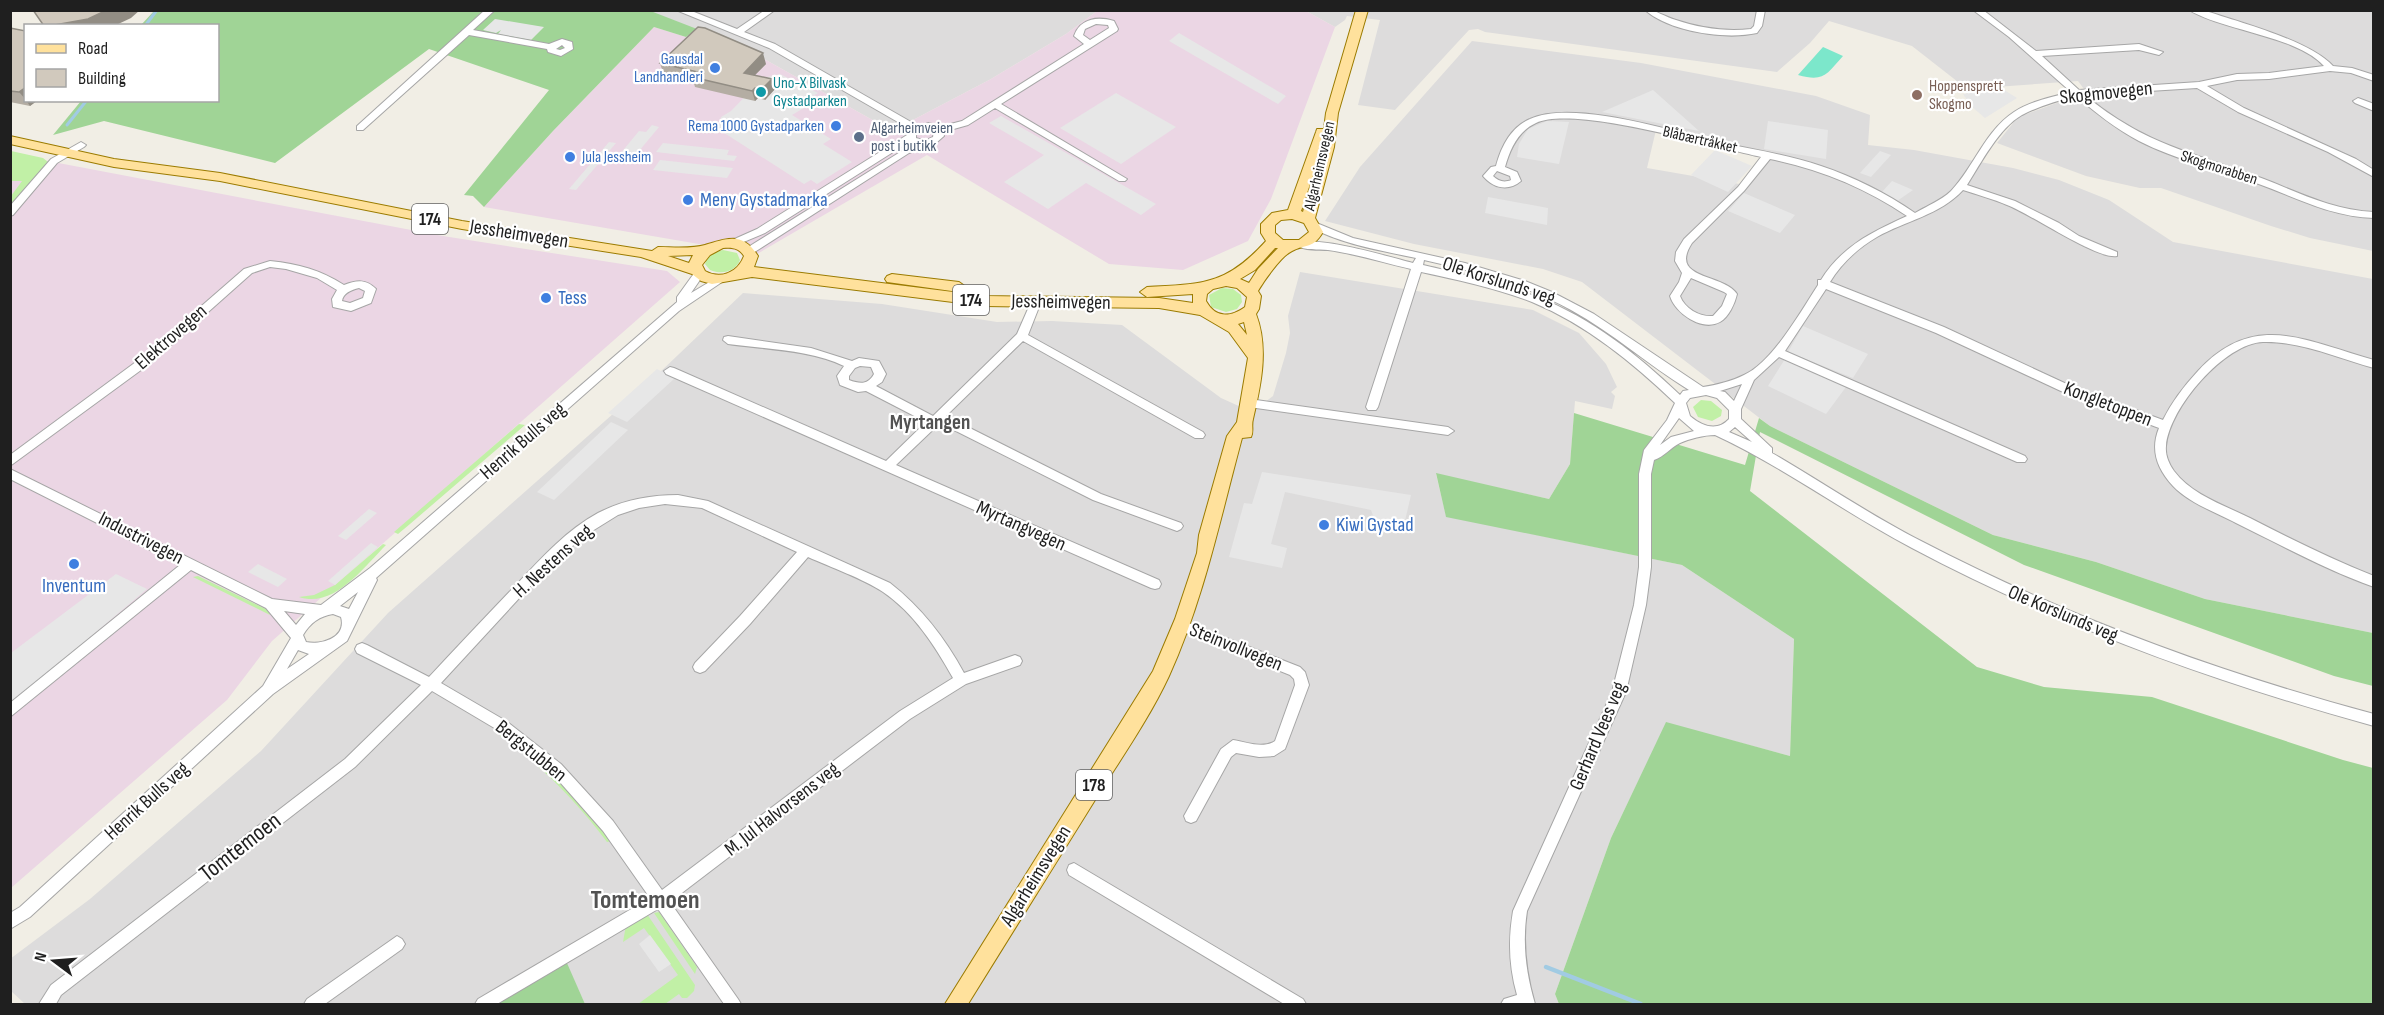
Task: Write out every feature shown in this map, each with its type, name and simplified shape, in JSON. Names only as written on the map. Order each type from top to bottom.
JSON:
[{"type":"main road","name":"Algarheimsvegen","points":[[1311,222],[1328,147],[1332,113],[1362,10]]},
{"type":"main road","name":"Algarheimsvegen","points":[[1293,214],[1321,134],[1332,113]]},
{"type":"main road","name":"Jessheimvegen","points":[[10,132],[74,151]]},
{"type":"main road","name":"Jessheimvegen","points":[[10,140],[174,164],[220,177],[462,225],[642,253],[697,272]]},
{"type":"main road","points":[[1251,291],[1263,272],[1295,246],[1315,236],[1311,222],[1293,214],[1277,216],[1268,224],[1266,231],[1273,241],[1295,246]]},
{"type":"main road","name":"174","points":[[1203,290],[1213,283],[1226,281],[1250,267],[1273,241]]},
{"type":"main road","name":"174","points":[[706,250],[720,244],[734,243],[750,253]]},
{"type":"main road","points":[[697,272],[697,260],[706,250]]},
{"type":"main road","name":"Jessheimvegen","points":[[642,253],[706,250]]},
{"type":"main road","points":[[741,273],[747,268],[750,253]]},
{"type":"main road","name":"Jessheimvegen","points":[[750,253],[777,264],[994,291],[1168,292],[1203,290]]},
{"type":"main road","name":"174","points":[[697,272],[707,279],[720,280],[741,273]]},
{"type":"main road","name":"Jessheimvegen","points":[[741,273],[771,274],[985,301],[1159,303],[1202,310]]},
{"type":"main road","points":[[1222,320],[1241,318],[1248,314],[1255,300],[1251,291],[1241,284],[1226,281]]},
{"type":"main road","points":[[1202,310],[1198,300],[1203,290]]},
{"type":"main road","name":"174","points":[[1202,310],[1222,320]]},
{"type":"main road","name":"Algarheimsvegen","points":[[956,1005],[1134,720],[1160,675],[1181,626],[1205,553],[1207,535],[1235,436],[1244,424],[1254,380],[1255,336],[1248,314]]},
{"type":"main road","points":[[1222,320],[1234,328],[1254,356]]},
{"type":"street","points":[[360,128],[491,10]]},
{"type":"street","points":[[680,10],[772,46],[912,132]]},
{"type":"street","points":[[738,32],[771,10]]},
{"type":"street","points":[[1648,10],[1680,23],[1731,33],[1754,31],[1758,26],[1761,10]]},
{"type":"street","name":"Skogmorabben","points":[[1977,10],[2126,130],[2175,153],[2332,209],[2351,214],[2373,215]]},
{"type":"street","name":"Skogmovegen","points":[[2193,10],[2298,46],[2321,58],[2330,68]]},
{"type":"street","points":[[468,32],[551,47]]},
{"type":"street","points":[[734,243],[761,231],[912,132],[928,126],[938,130],[965,123],[1090,44]]},
{"type":"street","points":[[2034,54],[2127,48],[2159,52]]},
{"type":"street","name":"Skogmovegen","points":[[1703,391],[1749,378],[1779,352],[1836,264],[1873,234],[1915,217],[1941,202],[1961,186],[1994,136],[2017,114],[2049,100],[2078,93],[2199,85],[2237,77],[2269,76],[2330,68],[2352,71],[2373,78]]},
{"type":"street","points":[[2199,85],[2233,106],[2311,140],[2373,174]]},
{"type":"street","points":[[2358,100],[2373,108]]},
{"type":"street","points":[[996,105],[1122,179]]},
{"type":"street","name":"Blåbærtråkket","points":[[1500,168],[1503,153],[1516,133],[1539,118],[1577,116],[1626,124],[1816,168],[1852,182],[1892,202],[1915,217]]},
{"type":"street","points":[[750,253],[897,156],[921,144],[934,141],[939,136],[938,130]]},
{"type":"street","points":[[912,132],[913,141],[921,144]]},
{"type":"street","points":[[10,213],[33,186],[74,151]]},
{"type":"street","points":[[1687,273],[1684,283],[1675,296],[1675,303],[1682,310],[1702,319],[1710,321],[1717,319],[1732,294],[1728,289],[1687,273],[1680,261],[1681,252],[1688,241],[1740,189],[1767,156]]},
{"type":"street","points":[[1961,186],[2022,208],[2075,238],[2113,254]]},
{"type":"street","name":"Ole Korslunds veg","points":[[1311,222],[1333,235],[1515,292],[1565,314],[1608,342],[1658,380],[1680,404]]},
{"type":"street","name":"Ole Korslunds veg","points":[[1295,246],[1329,247],[1418,262],[1520,284],[1572,306],[1620,336],[1671,375],[1703,391]]},
{"type":"street","points":[[1372,407],[1418,262]]},
{"type":"street","name":"Elektrovegen","points":[[10,462],[148,359],[235,280],[254,268],[270,264],[303,270],[320,275],[343,290]]},
{"type":"street","name":"Henrik Bulls veg","points":[[675,308],[697,272]]},
{"type":"street","name":"Henrik Bulls veg","points":[[268,690],[305,622],[373,576],[403,546],[675,308],[720,280]]},
{"type":"street","name":"Kongletoppen","points":[[1822,283],[1923,322],[2067,389],[2166,426],[2160,445],[2165,467],[2174,481],[2188,493],[2326,562],[2373,582]]},
{"type":"street","points":[[887,467],[1022,336],[1036,302]]},
{"type":"street","points":[[1022,336],[1199,435]]},
{"type":"street","points":[[2166,426],[2196,378],[2208,365],[2223,353],[2248,340],[2275,339],[2294,342],[2373,364]]},
{"type":"street","points":[[729,340],[838,358],[851,365]]},
{"type":"street","points":[[1779,352],[2021,459]]},
{"type":"street","points":[[867,387],[878,379],[879,369],[868,362],[851,365],[845,370],[844,382],[850,387],[867,387],[1097,497],[1177,526]]},
{"type":"street","name":"Myrtangvegen","points":[[670,371],[1155,584]]},
{"type":"street","name":"Skogmovegen","points":[[1735,415],[1741,393],[1749,382],[1749,378]]},
{"type":"street","points":[[1650,456],[1656,455],[1675,440],[1728,428],[1735,415],[1721,395],[1703,391],[1687,394],[1680,404],[1688,422],[1712,431]]},
{"type":"street","points":[[1249,403],[1448,431]]},
{"type":"street","name":"Gerhard Vees veg","points":[[1526,1003],[1515,955],[1515,934],[1520,911],[1610,714],[1626,668],[1640,605],[1645,567],[1645,474],[1650,450],[1672,422],[1680,404]]},
{"type":"street","name":"Ole Korslunds veg","points":[[1735,415],[1775,459]]},
{"type":"street","name":"Ole Korslunds veg","points":[[1712,431],[1775,459],[1848,507],[1902,538],[2039,605],[2128,642],[2204,669],[2373,720]]},
{"type":"street","name":"Industrivegen","points":[[10,473],[270,604],[323,611]]},
{"type":"street","name":"H. Nestens veg","points":[[430,685],[483,626],[567,543],[603,517],[632,505],[674,500],[704,504],[868,578],[902,598],[940,641],[960,680]]},
{"type":"street","points":[[700,667],[806,550]]},
{"type":"street","points":[[10,711],[191,563]]},
{"type":"street","name":"Henrik Bulls veg","points":[[10,922],[25,912],[268,690],[344,635],[373,576]]},
{"type":"street","name":"Industrivegen","points":[[270,604],[297,638]]},
{"type":"street","points":[[323,611],[339,610],[346,614],[349,621]]},
{"type":"street","name":"Steinvollvegen","points":[[1181,626],[1295,670],[1300,676],[1302,685],[1280,745],[1275,750],[1269,751],[1233,746],[1226,753],[1191,816]]},
{"type":"street","points":[[297,638],[301,646],[308,650],[330,646]]},
{"type":"street","name":"Bergstubben","points":[[362,649],[458,698],[501,725],[556,768],[608,826],[660,900]]},
{"type":"street","name":"M. Jul Halvorsens veg","points":[[483,1005],[660,900],[734,846],[876,735],[960,680],[1015,661]]},
{"type":"street","name":"Tomtemoen","points":[[47,1005],[56,990],[350,763],[396,722],[430,685]]},
{"type":"street","points":[[1074,870],[1298,1005]]},
{"type":"street","points":[[660,900],[733,1005]]},
{"type":"street","name":"Henrik Bulls veg","points":[[10,932],[25,912]]},
{"type":"street","points":[[312,1005],[398,944]]},
{"type":"street","points":[[1509,1005],[1526,1003]]},
{"type":"shaded area","points":[[648,11],[1097,11],[1066,34],[991,79],[892,131],[766,60]]},
{"type":"shaded area","points":[[1097,11],[1306,11],[1335,27],[1271,199],[1248,241],[1183,270],[1109,264],[927,155],[757,254],[484,207],[553,131],[654,27],[686,37],[697,29],[766,60],[892,131],[991,79],[1066,34]]},
{"type":"shaded area","points":[[1306,11],[2373,11],[2373,251],[2310,238],[2161,188],[2140,188],[2086,176],[1997,143],[2018,117],[2065,100],[2090,97],[2078,81],[1967,89],[1912,46],[1829,21],[1810,43],[1777,72],[1485,32],[1478,29],[1469,30],[1395,110],[1358,105],[1380,20],[1347,16],[1335,27]]},
{"type":"shaded area","points":[[495,19],[544,27],[531,40],[498,34],[501,30],[496,33],[483,30]]},
{"type":"shaded area","points":[[1179,33],[1286,96],[1278,104],[1169,41]]},
{"type":"shaded area","points":[[1472,41],[1641,63],[1816,96],[1870,115],[1868,145],[1914,150],[2013,168],[2059,180],[2109,200],[2173,242],[2373,279],[2373,633],[2205,599],[2096,562],[1993,535],[1770,426],[1582,282],[1543,269],[1414,244],[1325,221],[1360,167]],"holes":[[[1656,130],[1765,151],[1762,166],[1745,185],[1647,168]]]},
{"type":"shaded area","points":[[780,74],[818,93],[807,99],[812,103],[792,115],[831,139],[823,144],[852,162],[817,184],[811,180],[804,184],[715,127],[720,124],[721,117],[731,111],[763,78]]},
{"type":"shaded area","points":[[2001,88],[2017,98],[1985,118],[1971,106],[1963,94]]},
{"type":"shaded area","points":[[1653,90],[1699,131],[1602,112]]},
{"type":"shaded area","points":[[1116,93],[1176,127],[1121,164],[1060,128]]},
{"type":"shaded area","points":[[1001,116],[1156,204],[1141,215],[1086,183],[1048,209],[1004,182],[1044,155],[989,123]]},
{"type":"shaded area","points":[[1547,121],[1569,122],[1559,164],[1517,157],[1519,144],[1528,129]]},
{"type":"shaded area","points":[[1768,121],[1828,130],[1826,159],[1764,149]]},
{"type":"shaded area","points":[[652,125],[659,127],[634,157],[620,154],[639,131],[646,132]]},
{"type":"shaded area","points":[[609,142],[616,143],[576,190],[569,189]]},
{"type":"shaded area","points":[[663,143],[729,150],[727,155],[737,156],[734,161],[656,152]]},
{"type":"shaded area","points":[[1715,150],[1752,166],[1728,192],[1691,175]]},
{"type":"shaded area","points":[[1880,151],[1891,155],[1871,177],[1860,173]]},
{"type":"shaded area","points":[[11,154],[443,236],[667,271],[680,282],[272,641],[227,700],[11,888]]},
{"type":"shaded area","points":[[660,160],[733,168],[727,178],[653,170]]},
{"type":"shaded area","points":[[1892,181],[1913,190],[1897,201],[1881,193]]},
{"type":"shaded area","points":[[1744,193],[1795,215],[1780,233],[1728,211]]},
{"type":"shaded area","points":[[1488,197],[1548,208],[1547,225],[1485,213]]},
{"type":"shaded area","points":[[1300,272],[1533,310],[1579,333],[1606,364],[1617,387],[1611,392],[1615,396],[1612,409],[1575,401],[1570,464],[1549,499],[1436,474],[1446,516],[1682,565],[1794,639],[1790,756],[1666,723],[1611,838],[1555,994],[1559,1004],[585,1004],[562,954],[475,1004],[25,1004],[11,991],[10,959],[90,899],[261,751],[388,613],[657,375],[743,293],[882,304],[997,322],[1052,321],[1122,325],[1221,398],[1252,412],[1273,396],[1286,353],[1290,333],[1288,316]]},
{"type":"shaded area","points":[[1803,326],[1868,354],[1853,378],[1788,352]]},
{"type":"shaded area","points":[[1785,359],[1846,387],[1826,414],[1768,386]]},
{"type":"shaded area","points":[[657,369],[675,378],[627,422],[608,413]]},
{"type":"shaded area","points":[[611,422],[628,430],[554,500],[537,492]]},
{"type":"shaded area","points":[[1262,472],[1411,495],[1404,525],[1375,521],[1371,510],[1285,492],[1271,544],[1287,548],[1282,568],[1229,557],[1244,503],[1252,504]]},
{"type":"shaded area","points":[[369,509],[377,513],[346,540],[338,536]]},
{"type":"shaded area","points":[[371,543],[378,547],[335,585],[328,581]]},
{"type":"shaded area","points":[[258,564],[287,579],[278,587],[248,572]]},
{"type":"shaded area","points":[[116,574],[147,589],[11,704],[11,653]]},
{"type":"shaded area","points":[[650,935],[671,964],[659,972],[639,944]]},
{"type":"green space","points":[[648,10],[697,29],[686,37],[654,27],[553,131],[484,207],[473,196],[464,195],[549,90],[429,49],[275,163],[104,121],[53,135],[80,102],[219,102],[219,24],[142,24],[154,11]]},
{"type":"green space","points":[[1823,47],[1843,56],[1824,75],[1814,78],[1798,75]]},
{"type":"green space","points":[[11,151],[43,158],[48,162],[11,205],[11,196],[22,181],[11,181]]},
{"type":"green space","points":[[723,250],[737,253],[740,260],[738,264],[728,271],[710,270],[705,264],[708,258]]},
{"type":"green space","points":[[1222,288],[1233,289],[1241,295],[1242,302],[1237,309],[1226,312],[1211,307],[1209,295]]},
{"type":"green space","points":[[1701,400],[1711,401],[1722,410],[1721,416],[1712,421],[1698,417],[1693,407]]},
{"type":"green space","points":[[1574,413],[1745,465],[1759,418],[1770,426],[1993,535],[2096,562],[2205,599],[2373,633],[2373,686],[2334,676],[2024,565],[1760,432],[1750,491],[1977,667],[2044,687],[2152,697],[2373,768],[2373,1004],[1559,1004],[1555,994],[1611,838],[1666,722],[1790,756],[1794,639],[1682,565],[1446,517],[1436,473],[1549,499],[1570,464]]},
{"type":"green space","points":[[519,424],[525,425],[398,534],[394,532]]},
{"type":"green space","points":[[383,544],[386,545],[358,574],[336,592],[312,599],[299,597],[314,595],[335,585]]},
{"type":"green space","points":[[198,576],[268,610],[270,615],[193,577]]},
{"type":"green space","points":[[503,733],[536,757],[566,786],[612,841],[607,842],[557,784],[500,736]]},
{"type":"green space","points":[[659,912],[697,967],[695,974],[654,913]]},
{"type":"green space","points":[[647,914],[695,985],[694,991],[687,998],[682,998],[679,994],[665,1004],[638,1004],[678,975],[644,928],[623,942],[626,925]]},
{"type":"green space","points":[[563,954],[585,1004],[475,1004]]},
{"type":"building","points":[[33,10],[107,10],[88,19],[60,24],[43,24]]},
{"type":"building","name":"Gausdal Landhandleri","points":[[698,27],[763,53],[744,73],[772,79],[762,89],[755,88],[752,91],[692,77],[697,72],[660,63]]},
{"type":"building","points":[[10,28],[24,31],[24,88],[19,92],[10,91]]},
{"type":"waterway","points":[[146,24],[157,10]]},
{"type":"waterway","points":[[67,125],[85,102]]},
{"type":"waterway","points":[[1546,967],[1641,1004]]},
{"type":"place","name":"Gausdal Landhandleri","points":[[715,68]]},
{"type":"place","name":"Uno-X Bilvask Gystadparken","points":[[761,92]]},
{"type":"place","name":"Hoppensprett Skogmo","points":[[1917,95]]},
{"type":"place","name":"Rema 1000 Gystadparken","points":[[836,126]]},
{"type":"place","name":"Algarheimveien post i butikk","points":[[859,137]]},
{"type":"place","name":"Jula Jessheim","points":[[570,157]]},
{"type":"place","name":"Meny Gystadmarka","points":[[688,200]]},
{"type":"place","name":"Tess","points":[[546,298]]},
{"type":"place","name":"Kiwi Gystad","points":[[1324,525]]},
{"type":"place","name":"Inventum","points":[[74,564]]},
{"type":"district","name":"Myrtangen","points":[[930,422]]},
{"type":"district","name":"Tomtemoen","points":[[645,900]]}]
